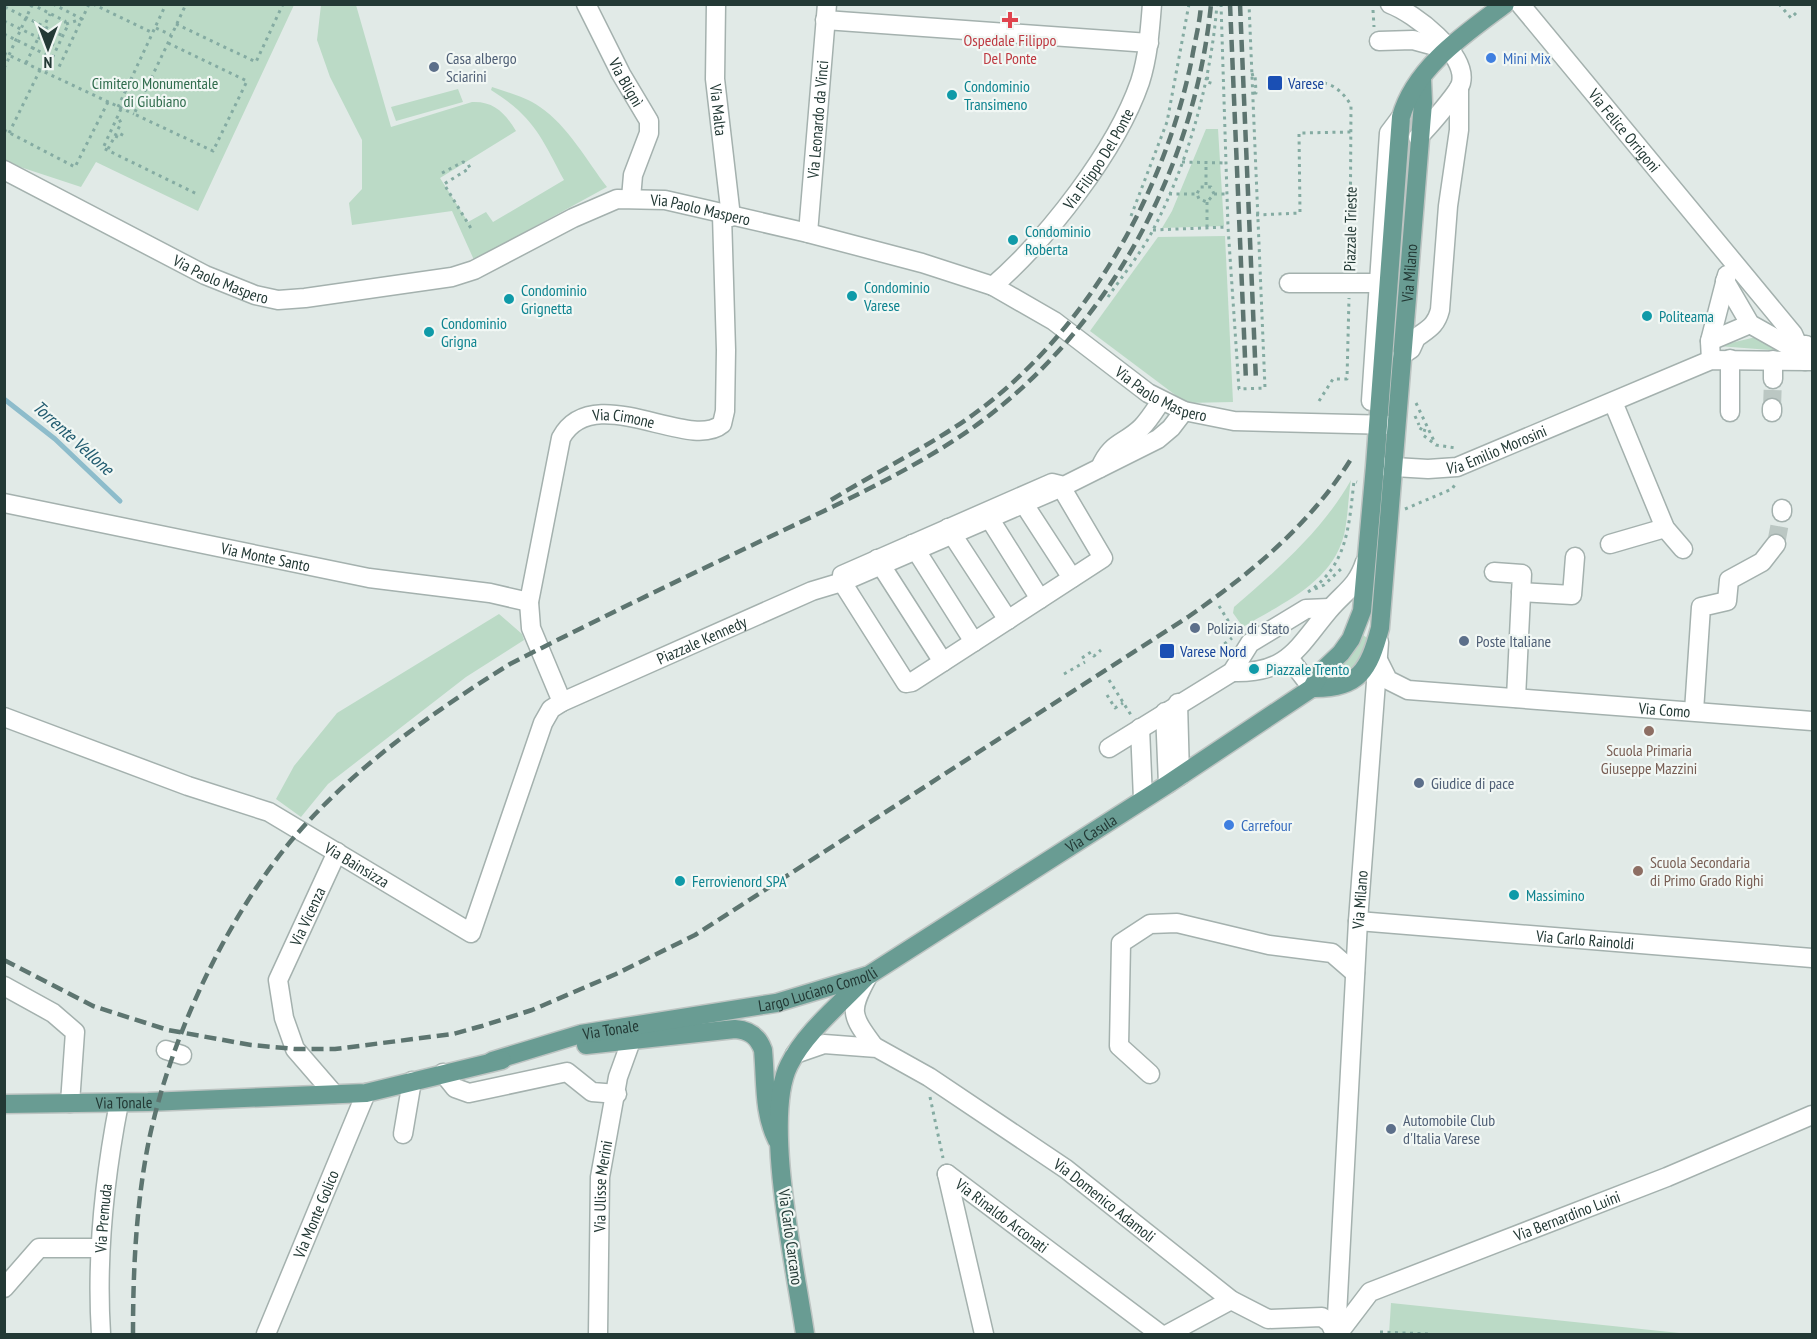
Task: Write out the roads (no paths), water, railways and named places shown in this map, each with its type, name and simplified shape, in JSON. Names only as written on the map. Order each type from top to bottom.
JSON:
[{"type":"main road","name":"Via Milano","points":[[1364,597],[1375,466],[1374,424],[1383,283],[1401,117],[1412,88],[1448,49],[1505,4]]},
{"type":"main road","name":"Via Milano","points":[[1380,628],[1418,137],[1423,103],[1422,79]]},
{"type":"main road","name":"Via Casula","points":[[869,975],[1162,788],[1312,688],[1320,673],[1341,653],[1351,639],[1364,597]]},
{"type":"main road","name":"Via Casula","points":[[1312,688],[1342,686],[1362,673],[1374,650],[1380,628]]},
{"type":"main road","name":"Largo Luciano Comolli","points":[[733,1020],[869,975]]},
{"type":"main road","name":"Largo Luciano Comolli","points":[[795,1054],[869,975]]},
{"type":"main road","name":"Largo Luciano Comolli","points":[[733,1020],[755,1036],[760,1043],[764,1059]]},
{"type":"main road","name":"Via Tonale","points":[[492,1061],[584,1045],[631,1041],[733,1020]]},
{"type":"main road","name":"Via Tonale","points":[[70,1103],[366,1093],[492,1061],[581,1034],[733,1020]]},
{"type":"main road","name":"Via Carlo Carcano","points":[[795,1054],[783,1079],[779,1094],[777,1140],[805,1335]]},
{"type":"main road","name":"Via Carlo Carcano","points":[[764,1059],[766,1102],[770,1126],[777,1140]]},
{"type":"main road","points":[[4,1104],[70,1103]]},
{"type":"street","name":"Via Blignì","points":[[586,4],[621,74],[645,110],[649,121],[649,133],[633,175],[631,198]]},
{"type":"street","name":"Via Malta","points":[[716,4],[715,80],[725,148],[726,216]]},
{"type":"street","name":"Via Filippo Del Ponte","points":[[993,286],[1011,271],[1056,219],[1121,126],[1140,81],[1149,43],[1152,4]]},
{"type":"street","points":[[1390,4],[1418,19],[1448,49],[1460,67],[1462,80],[1459,88],[1418,137]]},
{"type":"street","name":"Via Felice Orrigoni","points":[[1520,4],[1807,350]]},
{"type":"street","points":[[826,12],[953,30],[1149,43]]},
{"type":"street","name":"Via Leonardo da Vinci","points":[[808,233],[826,12]]},
{"type":"street","points":[[953,30],[965,23],[1046,23]]},
{"type":"street","points":[[1376,36],[1413,40],[1448,49]]},
{"type":"street","points":[[1402,355],[1411,349],[1416,338],[1431,330],[1440,310],[1449,206],[1459,130],[1459,88]]},
{"type":"street","name":"Via Paolo Maspero","points":[[4,170],[228,286],[278,300],[430,282],[452,277],[474,270],[573,218],[617,199],[665,200],[726,216],[808,233],[922,263],[993,286],[1054,321],[1161,401],[1184,411],[1234,421],[1397,425]]},
{"type":"street","name":"Via Cimone","points":[[562,702],[531,628],[529,602],[558,447],[571,424],[585,415],[608,414],[703,429],[719,427],[723,421],[726,350],[726,216]]},
{"type":"street","points":[[1730,256],[1710,341],[1711,360],[1773,360],[1807,350]]},
{"type":"street","points":[[1725,281],[1750,324],[1789,346],[1807,350]]},
{"type":"street","points":[[1289,283],[1383,283]]},
{"type":"street","points":[[1710,341],[1750,324]]},
{"type":"street","points":[[1730,359],[1730,412]]},
{"type":"street","name":"Via Emilio Morosini","points":[[1375,466],[1457,467],[1711,360]]},
{"type":"street","points":[[1773,360],[1773,379]]},
{"type":"street","name":"Piazzale Kennedy","points":[[1100,468],[1106,453],[1118,442],[1132,436],[1142,427],[1161,401]]},
{"type":"street","points":[[1613,402],[1665,528],[1683,549]]},
{"type":"street","name":"Piazzale Kennedy","points":[[562,702],[812,591],[842,582],[879,562],[950,531],[1062,487],[1158,439],[1171,428],[1184,411]]},
{"type":"street","name":"Via Milano","points":[[1374,424],[1394,467]]},
{"type":"street","points":[[842,582],[906,683],[912,682],[1104,555],[1062,487]]},
{"type":"street","points":[[1022,501],[1072,578]]},
{"type":"street","name":"Via Monte Santo","points":[[4,503],[369,578],[490,593],[529,602]]},
{"type":"street","points":[[988,516],[1040,599]]},
{"type":"street","points":[[1611,544],[1665,528]]},
{"type":"street","points":[[950,531],[1008,620]]},
{"type":"street","points":[[1694,711],[1701,607],[1727,600],[1729,580],[1762,562],[1776,544]]},
{"type":"street","points":[[914,547],[974,642]]},
{"type":"street","points":[[1229,673],[1256,673],[1289,658],[1309,637],[1330,608],[1344,597],[1360,578],[1368,552]]},
{"type":"street","points":[[1521,592],[1572,595],[1575,557]]},
{"type":"street","points":[[879,562],[943,662]]},
{"type":"street","points":[[1494,572],[1522,574],[1516,698]]},
{"type":"street","points":[[1109,748],[1229,673],[1250,643],[1306,609],[1330,608]]},
{"type":"street","name":"Via Milano","points":[[1336,1335],[1358,921],[1380,628]]},
{"type":"street","points":[[1289,658],[1312,688]]},
{"type":"street","name":"Via Como","points":[[1377,658],[1388,680],[1408,690],[1683,713],[1694,711],[1812,721]]},
{"type":"street","name":"Via Bainsizza","points":[[4,717],[188,786],[269,812],[471,933],[543,723],[551,710],[562,702]]},
{"type":"street","points":[[1159,716],[1162,788]]},
{"type":"street","points":[[1159,716],[1162,788]]},
{"type":"street","name":"Via Vicenza","points":[[334,1094],[295,1049],[284,1018],[278,980],[338,852]]},
{"type":"street","name":"Via Carlo Rainoldi","points":[[1358,921],[1812,958]]},
{"type":"street","points":[[1149,1074],[1119,1046],[1121,943],[1150,924],[1177,923],[1269,945],[1332,953],[1355,973]]},
{"type":"street","name":"Via Domenico Adamoli","points":[[869,975],[856,998],[853,1012],[873,1046]]},
{"type":"street","name":"Via Tonale","points":[[4,986],[53,1013],[75,1032],[70,1103]]},
{"type":"street","name":"Via Ulisse Merini","points":[[598,1335],[600,1177],[617,1094],[618,1077],[631,1041]]},
{"type":"street","name":"Via Domenico Adamoli","points":[[795,1054],[824,1044],[873,1046],[929,1077],[1066,1169],[1231,1300],[1268,1319],[1322,1317],[1330,1323],[1336,1335]]},
{"type":"street","points":[[443,1073],[454,1088],[469,1093],[567,1072],[592,1092],[617,1094]]},
{"type":"street","points":[[403,1134],[412,1081]]},
{"type":"street","name":"Via Monte Golico","points":[[266,1335],[366,1093]]},
{"type":"street","name":"Via Premuda","points":[[101,1335],[99,1248],[108,1161],[119,1103]]},
{"type":"street","name":"Via Bernardino Luini","points":[[1336,1335],[1370,1292],[1666,1177],[1812,1115]]},
{"type":"street","name":"Via Rinaldo Arconati","points":[[984,1335],[947,1174],[1160,1335]]},
{"type":"street","points":[[4,1288],[39,1248],[99,1248]]},
{"type":"street","points":[[1168,1335],[1231,1300]]},
{"type":"waterway","name":"Torrente Vellone","points":[[4,399],[55,439],[120,501]]},
{"type":"tunnel","points":[[1772,408],[1773,379]]},
{"type":"tunnel","points":[[1776,544],[1782,512]]},
{"type":"railway","points":[[831,500],[922,448],[974,414],[1015,381],[1052,343],[1086,301],[1115,256],[1141,208],[1162,159],[1180,108],[1199,25],[1201,4]]},
{"type":"railway","points":[[133,1334],[135,1261],[141,1188],[149,1140],[170,1063],[201,986],[220,948],[263,878],[286,847],[335,794],[391,746],[450,703],[510,664],[895,475],[971,429],[1020,390],[1064,345],[1102,296],[1136,242],[1164,186],[1186,127],[1202,66],[1211,4]]},
{"type":"railway","points":[[1230,4],[1246,381]]},
{"type":"railway","points":[[1240,4],[1256,381]]},
{"type":"railway","points":[[4,960],[93,1006],[168,1030],[251,1045],[295,1049],[335,1049],[453,1034],[532,1010],[616,974],[695,935],[1188,617],[1278,546],[1317,505],[1351,459]]},
{"type":"place","name":"Ospedale Filippo Del Ponte","points":[[1010,20]]},
{"type":"place","name":"Mini Mix","points":[[1491,58]]},
{"type":"place","name":"Casa albergo Sciarini","points":[[434,67]]},
{"type":"place","name":"Varese","points":[[1275,83]]},
{"type":"place","name":"Condominio Transimeno","points":[[952,95]]},
{"type":"place","name":"Condominio Roberta","points":[[1013,240]]},
{"type":"place","name":"Condominio Varese","points":[[852,296]]},
{"type":"place","name":"Condominio Grignetta","points":[[509,299]]},
{"type":"place","name":"Politeama","points":[[1647,316]]},
{"type":"place","name":"Condominio Grigna","points":[[429,332]]},
{"type":"place","name":"Polizia di Stato","points":[[1195,628]]},
{"type":"place","name":"Poste Italiane","points":[[1464,641]]},
{"type":"place","name":"Varese Nord","points":[[1167,651]]},
{"type":"place","name":"Piazzale Trento","points":[[1254,669]]},
{"type":"place","name":"Scuola Primaria Giuseppe Mazzini","points":[[1649,731]]},
{"type":"place","name":"Giudice di pace","points":[[1419,783]]},
{"type":"place","name":"Carrefour","points":[[1229,825]]},
{"type":"place","name":"Scuola Secondaria di Primo Grado Righi","points":[[1638,871]]},
{"type":"place","name":"Ferrovienord SPA","points":[[680,881]]},
{"type":"place","name":"Massimino","points":[[1514,895]]},
{"type":"place","name":"Automobile Club d'Italia Varese","points":[[1391,1129]]},
{"type":"park label","name":"Cimitero Monumentale di Giubiano","points":[[155,92]]}]
